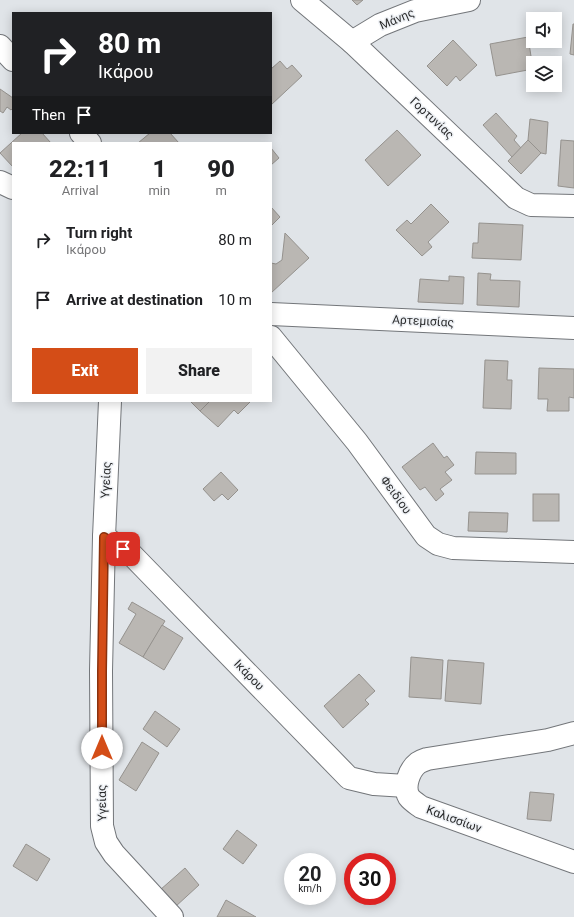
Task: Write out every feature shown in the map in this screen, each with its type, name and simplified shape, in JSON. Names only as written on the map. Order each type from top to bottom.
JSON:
[{"type":"street","name":"Γορτυνίας","points":[[302,0],[352,42],[516,198],[531,205],[574,206]]},
{"type":"street","name":"Μάνης","points":[[352,42],[380,25],[415,11],[469,0]]},
{"type":"street","points":[[0,46],[12,59]]},
{"type":"street","points":[[82,134],[89,142]]},
{"type":"street","points":[[0,182],[12,188]]},
{"type":"street","name":"Αρτεμισίας","points":[[272,314],[574,328]]},
{"type":"street","name":"Φειδίου","points":[[272,338],[358,442],[426,536],[438,544],[452,548],[574,552]]},
{"type":"street","name":"Υγείας","points":[[110,402],[104,537],[102,826],[106,842],[114,854],[172,917]]},
{"type":"street","name":"Ικάρου","points":[[104,537],[132,555],[349,778],[374,784],[406,786]]},
{"type":"street","points":[[406,786],[410,775],[417,764],[427,759],[548,740],[574,733]]},
{"type":"street","name":"Καλισσίων","points":[[406,786],[408,796],[421,807],[574,862]]},
{"type":"building","points":[[352,0],[363,0],[357,5]]},
{"type":"building","points":[[574,24],[574,55],[570,54]]},
{"type":"building","points":[[526,37],[526,48],[530,48],[531,56],[526,56],[526,70],[496,76],[490,44]]},
{"type":"building","points":[[453,40],[477,65],[460,81],[456,76],[447,86],[427,66]]},
{"type":"building","points":[[280,61],[287,69],[292,65],[302,76],[272,104],[272,68]]},
{"type":"building","points":[[0,89],[12,97],[12,109],[11,110],[7,107],[3,113],[0,111]]},
{"type":"building","points":[[496,113],[517,136],[514,140],[521,148],[512,157],[483,125]]},
{"type":"building","points":[[530,119],[548,122],[546,154],[541,153],[528,140]]},
{"type":"building","points":[[397,130],[421,155],[388,186],[365,160]]},
{"type":"building","points":[[21,134],[43,134],[50,142],[12,142]]},
{"type":"building","points":[[149,134],[171,134],[178,142],[139,142]]},
{"type":"building","points":[[528,140],[541,153],[521,174],[508,161]]},
{"type":"building","points":[[561,140],[574,141],[574,188],[558,186]]},
{"type":"building","points":[[12,142],[12,166],[0,153]]},
{"type":"building","points":[[272,149],[279,158],[272,164]]},
{"type":"building","points":[[431,204],[449,222],[428,242],[432,247],[422,256],[396,230],[407,220],[411,224]]},
{"type":"building","points":[[272,208],[280,217],[272,225]]},
{"type":"building","points":[[479,223],[523,225],[521,260],[472,258],[473,243],[478,243]]},
{"type":"building","points":[[285,233],[309,258],[272,292],[272,263],[276,264],[282,260]]},
{"type":"building","points":[[478,273],[491,274],[490,280],[520,281],[519,307],[477,305]]},
{"type":"building","points":[[449,276],[464,277],[463,304],[418,302],[420,279],[449,281]]},
{"type":"building","points":[[485,360],[508,361],[507,380],[512,380],[511,409],[483,408]]},
{"type":"building","points":[[539,368],[574,369],[574,398],[569,397],[569,411],[547,411],[548,399],[538,399]]},
{"type":"building","points":[[191,402],[209,402],[200,411]]},
{"type":"building","points":[[209,402],[250,402],[238,414],[234,410],[218,427],[200,411]]},
{"type":"building","points":[[433,443],[444,458],[447,456],[454,465],[445,472],[452,480],[440,489],[444,494],[436,501],[425,487],[420,490],[402,467]]},
{"type":"building","points":[[476,452],[516,453],[516,474],[475,474]]},
{"type":"building","points":[[221,472],[238,490],[228,500],[222,494],[214,501],[203,489]]},
{"type":"building","points":[[533,494],[559,494],[559,521],[533,521]]},
{"type":"building","points":[[469,512],[508,513],[507,532],[468,531]]},
{"type":"building","points":[[132,602],[165,621],[143,657],[119,643],[136,614],[128,609]]},
{"type":"building","points":[[162,625],[183,638],[164,670],[143,657]]},
{"type":"building","points":[[411,657],[443,660],[441,699],[409,697]]},
{"type":"building","points":[[448,660],[484,663],[481,704],[445,701]]},
{"type":"building","points":[[359,674],[375,691],[365,700],[369,704],[343,728],[324,706]]},
{"type":"building","points":[[155,711],[180,729],[167,747],[143,729]]},
{"type":"building","points":[[142,742],[159,753],[136,791],[119,780]]},
{"type":"building","points":[[530,792],[554,794],[551,821],[527,819]]},
{"type":"building","points":[[237,830],[257,845],[243,864],[223,849]]},
{"type":"building","points":[[26,844],[50,859],[37,881],[13,866]]},
{"type":"building","points":[[185,868],[199,885],[175,907],[160,890]]},
{"type":"building","points":[[226,900],[256,917],[217,917]]},
{"type":"route","points":[[102,748],[104,537],[123,549]]}]
